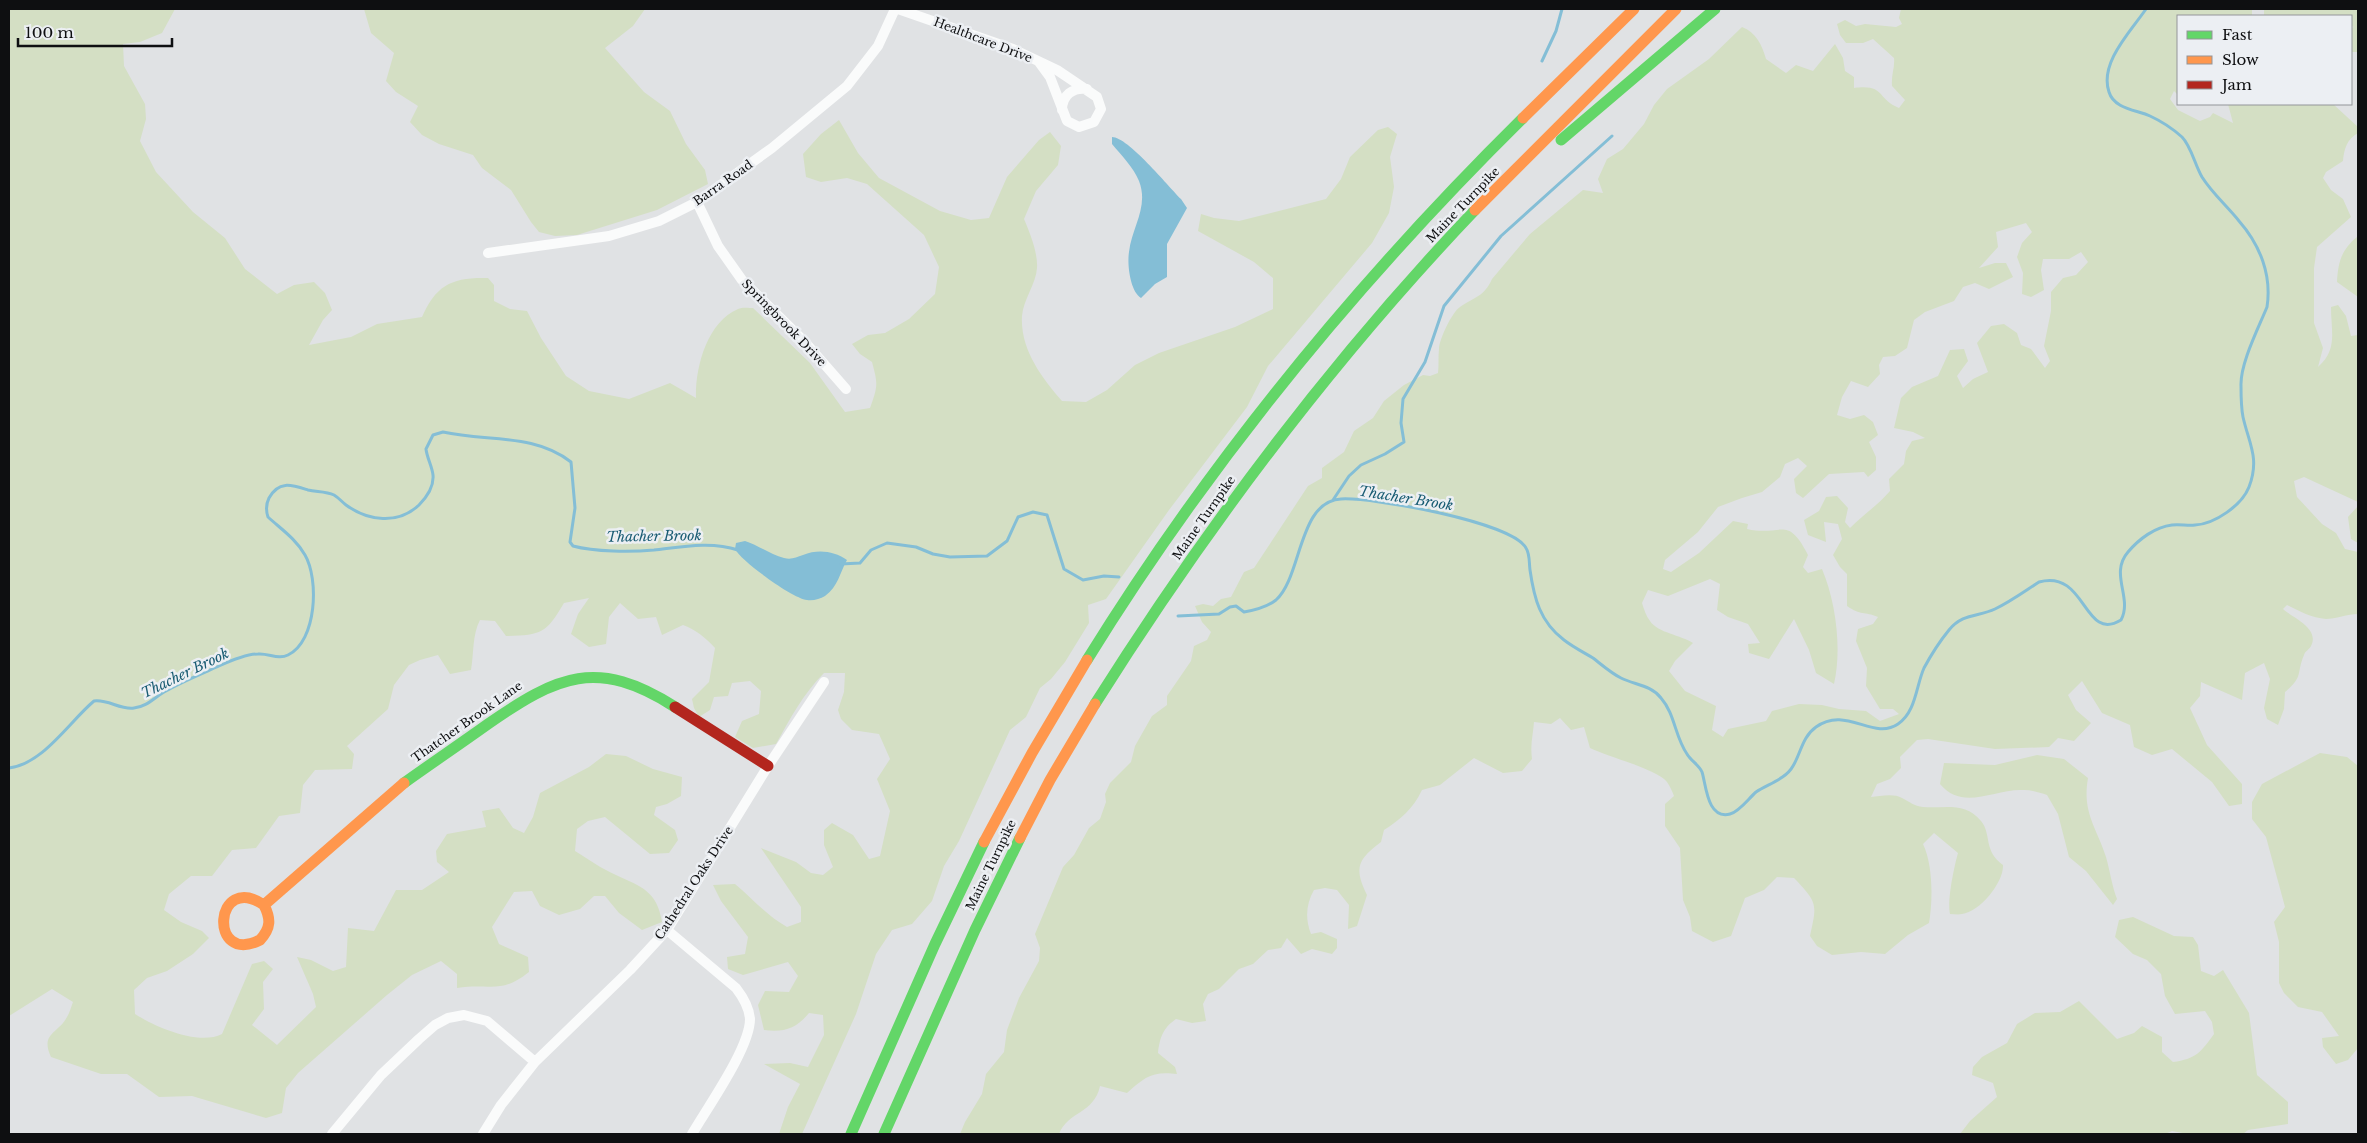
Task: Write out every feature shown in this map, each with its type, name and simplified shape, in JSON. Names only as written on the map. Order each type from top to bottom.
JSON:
[{"type":"main road","name":"Maine Turnpike","points":[[851,1134],[937,940],[990,831],[1047,726],[1109,624],[1174,526],[1243,432],[1314,343],[1426,217],[1634,9]]},
{"type":"main road","name":"Maine Turnpike","points":[[884,1134],[966,946],[1019,838],[1077,733],[1126,656],[1270,450],[1335,368],[1416,273],[1534,150],[1676,9]]},
{"type":"main road","points":[[1534,150],[1558,142],[1715,9]]},
{"type":"main road","name":"Thatcher Brook Lane","points":[[264,906],[399,786],[527,696],[562,681],[598,677],[636,686],[669,703],[768,766]]},
{"type":"main road","points":[[247,897],[258,900],[264,906],[268,912],[270,924],[268,931],[260,940],[250,944],[242,944],[228,937],[222,918],[229,904],[239,898],[247,897]]},
{"type":"street","name":"Barra Road","points":[[488,253],[609,236],[659,221],[698,202],[772,148],[847,86],[878,46],[895,9]]},
{"type":"street","name":"Healthcare Drive","points":[[898,9],[1013,50],[1057,70],[1087,89]]},
{"type":"street","name":"Healthcare Drive","points":[[1039,62],[1050,77],[1063,116]]},
{"type":"street","points":[[1077,88],[1087,89],[1097,97],[1101,111],[1098,119],[1092,124],[1076,127],[1063,116],[1062,104],[1066,95],[1077,88]]},
{"type":"street","name":"Springbrook Drive","points":[[698,202],[718,246],[742,280],[804,341],[846,389]]},
{"type":"street","name":"Cathedral Oaks Drive","points":[[483,1134],[501,1105],[534,1062],[630,970],[667,930],[768,766],[824,682]]},
{"type":"street","points":[[667,930],[736,988],[749,1012],[750,1021],[746,1038],[692,1134]]},
{"type":"street","points":[[332,1134],[381,1075],[435,1025],[448,1018],[464,1015],[487,1021],[534,1062]]},
{"type":"green space","points":[[9,9],[175,9],[162,33],[140,42],[123,44],[124,66],[145,104],[146,119],[140,141],[156,172],[193,212],[225,238],[245,269],[277,294],[294,285],[314,282],[325,293],[332,310],[323,320],[309,345],[351,337],[377,324],[422,317],[433,297],[447,285],[464,279],[488,278],[494,285],[494,301],[510,309],[527,311],[541,338],[566,376],[589,391],[629,399],[670,383],[696,398],[696,386],[701,360],[711,335],[727,315],[740,308],[753,308],[810,363],[845,412],[870,408],[875,395],[876,385],[872,362],[860,354],[852,344],[868,335],[885,333],[909,319],[935,294],[939,267],[924,235],[867,184],[847,178],[821,182],[806,177],[803,154],[821,134],[839,120],[858,153],[879,178],[940,211],[971,220],[989,218],[1007,177],[1039,140],[1050,132],[1061,146],[1058,165],[1036,191],[1024,219],[1035,250],[1037,268],[1023,310],[1022,328],[1029,351],[1040,373],[1062,401],[1086,402],[1107,390],[1135,365],[1159,353],[1235,327],[1273,309],[1273,278],[1254,262],[1198,231],[1201,214],[1214,218],[1239,221],[1326,199],[1341,179],[1350,157],[1378,130],[1388,127],[1397,134],[1390,157],[1394,187],[1389,213],[1372,243],[1268,366],[1247,407],[1169,510],[1106,599],[1088,605],[1089,623],[1065,662],[1051,679],[1040,688],[1026,717],[1010,730],[959,841],[944,866],[932,901],[912,924],[892,930],[876,954],[856,1014],[802,1134],[779,1134],[788,1107],[800,1084],[764,1064],[790,1063],[808,1067],[824,1035],[823,1015],[809,1013],[795,1026],[790,1028],[778,1031],[764,1030],[758,1005],[765,991],[789,992],[798,976],[788,962],[743,975],[728,969],[727,957],[745,954],[748,937],[721,901],[713,885],[735,884],[767,913],[787,927],[801,922],[801,907],[761,848],[796,862],[811,873],[823,875],[833,867],[824,845],[824,830],[832,823],[853,835],[869,859],[880,856],[890,811],[877,779],[890,759],[879,734],[852,730],[841,719],[838,710],[844,692],[845,673],[824,673],[803,698],[776,744],[753,748],[735,737],[742,721],[759,714],[761,691],[750,681],[732,683],[728,696],[714,697],[710,710],[699,717],[694,708],[692,699],[709,682],[715,648],[708,641],[696,631],[683,625],[662,635],[656,617],[638,619],[620,603],[609,617],[606,644],[589,647],[571,634],[578,614],[589,598],[564,603],[547,627],[527,635],[506,636],[495,621],[480,620],[474,638],[471,670],[450,674],[438,655],[409,665],[394,685],[388,709],[347,746],[354,754],[352,769],[315,770],[303,785],[300,813],[279,816],[256,848],[232,850],[212,876],[191,876],[169,894],[164,910],[181,922],[202,931],[209,938],[193,954],[167,971],[147,978],[134,990],[135,1014],[165,1029],[190,1036],[202,1038],[222,1034],[252,964],[264,961],[273,969],[263,982],[264,1009],[252,1025],[277,1045],[316,1007],[313,994],[297,957],[311,960],[333,971],[346,967],[348,928],[374,931],[396,890],[422,890],[449,872],[437,862],[436,851],[447,834],[486,827],[482,811],[499,808],[513,828],[524,833],[533,817],[540,793],[589,767],[606,754],[626,756],[653,769],[682,777],[681,796],[667,804],[656,807],[654,815],[675,830],[678,840],[669,853],[650,854],[605,817],[588,821],[577,829],[575,851],[606,870],[647,891],[656,903],[662,922],[642,930],[619,913],[605,896],[594,896],[580,909],[559,915],[540,906],[532,891],[514,892],[492,927],[499,944],[528,957],[529,972],[510,984],[502,986],[457,988],[457,974],[441,961],[412,975],[298,1073],[286,1088],[282,1113],[266,1118],[192,1096],[159,1097],[127,1074],[101,1074],[51,1057],[48,1049],[49,1038],[63,1023],[73,1002],[52,989],[9,1016]]},
{"type":"green space","points":[[364,9],[645,9],[633,26],[605,48],[644,92],[670,111],[686,144],[705,170],[708,184],[657,210],[577,235],[555,236],[539,232],[511,190],[482,168],[473,155],[439,144],[422,135],[410,122],[418,106],[396,92],[386,81],[394,53],[371,33]]},
{"type":"green space","points":[[1901,9],[2252,9],[2252,15],[2177,15],[2177,94],[2174,91],[2170,99],[2178,110],[2200,121],[2210,117],[2213,113],[2233,123],[2228,105],[2334,105],[2358,127],[2358,133],[2351,138],[2347,145],[2343,161],[2326,172],[2323,178],[2331,190],[2343,199],[2351,217],[2317,247],[2314,268],[2314,323],[2323,348],[2318,367],[2331,347],[2331,307],[2338,305],[2346,316],[2351,336],[2358,335],[2358,502],[2304,477],[2294,481],[2297,497],[2322,524],[2336,533],[2345,549],[2358,552],[2358,614],[2326,619],[2311,616],[2287,605],[2283,609],[2309,629],[2313,640],[2302,661],[2299,675],[2285,692],[2284,709],[2278,725],[2267,719],[2264,708],[2270,679],[2264,663],[2245,673],[2242,700],[2201,682],[2200,696],[2190,708],[2207,745],[2242,784],[2242,804],[2229,806],[2212,782],[2172,749],[2152,755],[2134,747],[2130,725],[2102,713],[2082,681],[2068,695],[2076,710],[2091,723],[2074,741],[2058,738],[2049,747],[1995,749],[1928,739],[1917,740],[1900,757],[1901,768],[1890,779],[1877,784],[1871,797],[1899,796],[1920,806],[1961,808],[1975,815],[1981,821],[1993,854],[2003,865],[2000,880],[1990,895],[1976,908],[1962,914],[1950,914],[1950,893],[1958,853],[1934,833],[1923,844],[1929,862],[1931,883],[1929,923],[1908,935],[1885,954],[1861,952],[1832,955],[1817,946],[1810,936],[1814,917],[1814,904],[1808,893],[1794,878],[1777,877],[1764,890],[1745,898],[1731,936],[1713,942],[1692,931],[1690,917],[1683,900],[1680,848],[1665,826],[1665,804],[1674,796],[1667,782],[1653,772],[1590,748],[1584,727],[1571,730],[1560,718],[1551,724],[1534,722],[1531,745],[1532,759],[1522,771],[1503,773],[1474,758],[1440,785],[1422,790],[1415,803],[1406,813],[1384,830],[1381,842],[1367,854],[1360,865],[1360,878],[1367,895],[1357,926],[1348,929],[1349,905],[1337,890],[1325,888],[1314,890],[1308,906],[1309,928],[1311,934],[1321,932],[1337,939],[1337,948],[1332,954],[1312,949],[1301,954],[1287,938],[1281,948],[1268,950],[1253,964],[1239,969],[1219,989],[1208,994],[1203,1004],[1206,1021],[1192,1023],[1176,1019],[1168,1026],[1161,1038],[1158,1053],[1175,1067],[1177,1074],[1161,1073],[1149,1076],[1127,1093],[1100,1086],[1092,1102],[1068,1121],[1059,1134],[960,1134],[982,1094],[986,1074],[1004,1052],[1007,1030],[1019,998],[1039,961],[1040,948],[1035,934],[1063,867],[1074,855],[1089,828],[1100,819],[1106,802],[1105,794],[1110,783],[1131,762],[1135,746],[1152,716],[1167,705],[1167,696],[1191,661],[1194,646],[1207,640],[1211,632],[1202,622],[1195,606],[1203,604],[1213,606],[1221,599],[1231,597],[1244,572],[1254,568],[1308,486],[1322,478],[1322,468],[1344,452],[1354,431],[1373,418],[1384,401],[1404,385],[1423,375],[1430,376],[1438,373],[1441,339],[1453,314],[1460,307],[1486,290],[1492,279],[1530,234],[1583,190],[1603,193],[1598,179],[1607,159],[1623,149],[1644,124],[1654,105],[1667,89],[1709,59],[1742,27],[1751,32],[1758,40],[1766,59],[1786,73],[1796,65],[1813,71],[1835,44],[1843,58],[1845,71],[1854,77],[1854,88],[1864,87],[1876,90],[1887,101],[1899,108],[1905,100],[1892,86],[1894,58],[1873,39],[1863,43],[1846,43],[1840,35],[1837,24],[1845,20],[1856,26],[1865,24],[1896,27],[1902,24],[1899,18]],"holes":[[[2026,223],[2032,232],[2022,243],[2017,257],[2023,273],[2022,294],[2031,297],[2044,290],[2041,270],[2043,259],[2069,259],[2081,252],[2088,262],[2076,275],[2063,278],[2051,292],[2051,311],[2044,346],[2050,361],[2045,368],[2031,349],[2021,345],[2017,333],[2004,324],[1991,326],[1977,343],[1988,372],[1973,379],[1963,388],[1957,376],[1968,361],[1964,349],[1950,350],[1938,376],[1912,387],[1901,398],[1894,428],[1913,432],[1925,438],[1912,441],[1906,451],[1904,464],[1889,479],[1890,491],[1850,528],[1845,522],[1848,508],[1837,496],[1826,497],[1819,511],[1804,520],[1808,535],[1826,542],[1824,522],[1838,524],[1842,539],[1833,555],[1847,574],[1847,606],[1856,611],[1878,617],[1873,624],[1858,629],[1856,641],[1867,668],[1866,686],[1880,709],[1893,709],[1899,714],[1880,721],[1866,711],[1799,704],[1772,711],[1766,721],[1728,729],[1723,737],[1712,730],[1716,706],[1685,691],[1669,671],[1675,661],[1693,643],[1658,628],[1650,621],[1642,603],[1648,590],[1668,596],[1710,579],[1720,584],[1717,610],[1728,617],[1748,624],[1760,643],[1748,644],[1749,653],[1769,659],[1794,619],[1809,650],[1816,673],[1834,684],[1837,656],[1836,626],[1827,582],[1822,569],[1808,573],[1803,567],[1808,555],[1801,542],[1789,531],[1747,529],[1748,524],[1733,521],[1699,553],[1671,572],[1663,569],[1665,560],[1698,532],[1718,507],[1762,492],[1780,477],[1785,464],[1798,458],[1807,466],[1794,479],[1796,493],[1803,498],[1829,474],[1864,472],[1868,477],[1876,470],[1876,457],[1869,442],[1878,435],[1873,422],[1864,415],[1850,419],[1837,415],[1842,397],[1851,381],[1868,387],[1880,374],[1879,365],[1883,357],[1895,356],[1907,348],[1914,320],[1925,312],[1954,301],[1963,287],[1975,283],[1989,289],[2013,277],[2006,263],[1995,263],[1979,268],[1998,247],[1996,232]]]},
{"type":"green space","points":[[2264,9],[2358,9],[2358,52],[2352,52],[2352,28],[2354,27],[2352,26],[2352,15],[2264,15]]},
{"type":"green space","points":[[2357,237],[2358,297],[2337,282],[2341,257],[2347,247]]},
{"type":"green space","points":[[2358,506],[2358,543],[2351,539],[2348,517]]},
{"type":"green space","points":[[2320,753],[2347,757],[2358,766],[2358,1048],[2348,1060],[2336,1064],[2323,1047],[2322,1038],[2339,1036],[2322,1012],[2298,1007],[2284,993],[2279,983],[2279,942],[2274,922],[2285,907],[2266,837],[2252,819],[2252,802],[2262,784]]},
{"type":"green space","points":[[2037,755],[2064,759],[2088,778],[2088,810],[2106,857],[2117,899],[2113,905],[2086,871],[2069,857],[2058,814],[2047,795],[2030,790],[2013,790],[1969,798],[1949,792],[1940,784],[1944,763],[1995,765]]},
{"type":"green space","points":[[2133,917],[2174,936],[2193,937],[2198,945],[2201,971],[2214,976],[2223,970],[2249,1013],[2257,1075],[2288,1102],[2288,1124],[2248,1130],[2243,1134],[2188,1134],[2172,1131],[2165,1134],[1960,1134],[1970,1121],[1997,1097],[1993,1083],[1972,1075],[1973,1067],[1982,1057],[2007,1043],[2017,1024],[2035,1013],[2060,1012],[2079,1001],[2117,1039],[2134,1033],[2142,1026],[2162,1037],[2162,1052],[2173,1062],[2193,1057],[2205,1046],[2214,1034],[2212,1022],[2205,1011],[2175,1014],[2165,996],[2161,974],[2147,960],[2133,954],[2115,937],[2119,920]]},
{"type":"water","points":[[1112,137],[1119,139],[1137,153],[1181,199],[1187,208],[1167,244],[1167,277],[1155,284],[1141,298],[1137,295],[1132,284],[1128,257],[1141,208],[1142,190],[1134,171],[1112,144]]},
{"type":"water","points":[[745,541],[787,559],[809,553],[826,552],[847,560],[836,584],[825,596],[819,599],[807,600],[779,586],[739,555],[735,549],[736,543]]},
{"type":"waterway","points":[[1542,61],[1556,31],[1562,9]]},
{"type":"waterway","name":"Thacher Brook","points":[[1178,616],[1219,614],[1230,607],[1236,606],[1244,612],[1261,608],[1276,600],[1291,575],[1308,526],[1316,512],[1327,503],[1341,499],[1357,499],[1409,507],[1440,513],[1496,529],[1515,538],[1526,548],[1536,600],[1544,617],[1556,633],[1567,643],[1593,658],[1617,676],[1652,690],[1666,704],[1683,747],[1702,772],[1712,807],[1716,812],[1722,814],[1730,814],[1737,811],[1756,792],[1790,771],[1808,735],[1816,727],[1827,721],[1849,721],[1879,729],[1889,728],[1898,724],[1909,713],[1924,668],[1949,630],[1965,618],[1989,612],[2001,606],[2039,582],[2055,581],[2067,586],[2099,622],[2109,624],[2121,620],[2124,612],[2121,569],[2123,560],[2132,547],[2142,538],[2160,528],[2172,525],[2203,524],[2219,517],[2234,507],[2249,487],[2254,468],[2254,459],[2242,413],[2241,377],[2250,346],[2267,307],[2268,295],[2266,272],[2253,240],[2206,183],[2182,137],[2158,120],[2126,108],[2116,102],[2109,92],[2107,81],[2112,59],[2125,37],[2146,9]]},
{"type":"waterway","points":[[1333,500],[1349,476],[1361,465],[1385,454],[1404,442],[1401,423],[1403,399],[1425,362],[1444,306],[1501,236],[1612,136]]},
{"type":"waterway","name":"Thacher Brook","points":[[9,768],[21,765],[44,751],[94,701],[129,708],[138,707],[177,685],[243,656],[253,654],[284,656],[298,648],[310,624],[313,609],[312,579],[305,555],[301,549],[288,534],[268,517],[267,503],[273,492],[277,488],[286,485],[325,492],[336,496],[346,505],[364,515],[383,518],[402,516],[419,505],[429,491],[433,475],[426,449],[433,435],[443,432],[526,442],[542,446],[571,462],[575,508],[570,542],[573,546],[613,551],[645,551],[707,545],[738,550]]},
{"type":"waterway","name":"Thacher Brook","points":[[841,564],[860,563],[871,550],[887,543],[916,547],[933,554],[950,557],[987,556],[1007,541],[1018,517],[1033,512],[1047,515],[1064,569],[1083,580],[1104,576],[1119,577]]},
{"type":"traffic: fast","points":[[1561,140],[1715,9]]},
{"type":"traffic: fast","points":[[1087,660],[1134,586],[1184,514],[1235,444],[1289,376],[1402,244],[1523,118]]},
{"type":"traffic: fast","points":[[1095,704],[1181,574],[1273,448],[1370,326],[1475,210]]},
{"type":"traffic: fast","points":[[404,783],[513,707],[557,684],[578,679],[600,678],[623,682],[647,691],[675,707]]},
{"type":"traffic: fast","points":[[884,1134],[975,930],[1020,838]]},
{"type":"traffic: fast","points":[[851,1134],[935,944],[984,842]]},
{"type":"traffic: slow","points":[[1523,118],[1634,9]]},
{"type":"traffic: slow","points":[[1475,210],[1676,9]]},
{"type":"traffic: slow","points":[[984,842],[1032,753],[1087,660]]},
{"type":"traffic: slow","points":[[1020,838],[1050,780],[1095,704]]},
{"type":"traffic: slow","points":[[264,905],[269,923],[260,940],[243,945],[232,941],[225,931],[224,919],[227,908],[235,900],[247,898],[264,905],[404,783]]},
{"type":"traffic: jam","points":[[675,707],[768,766]]}]
